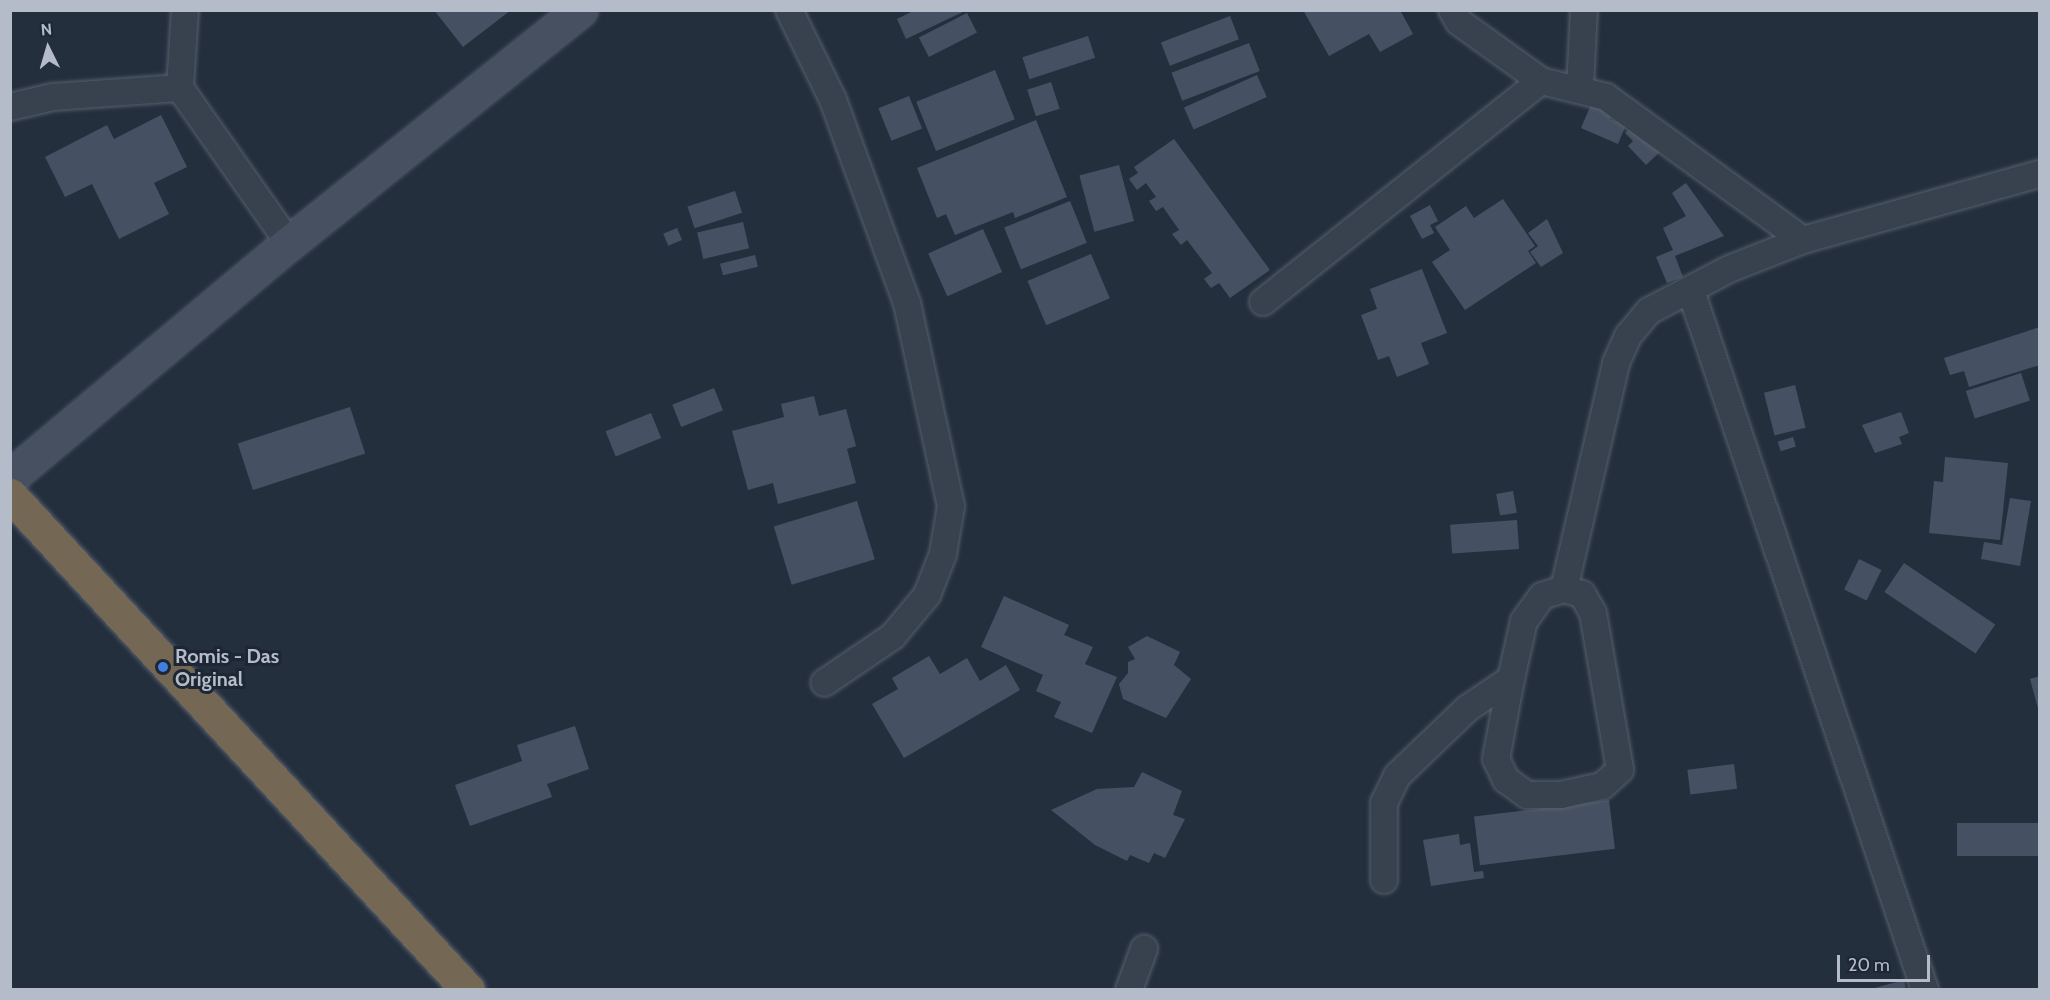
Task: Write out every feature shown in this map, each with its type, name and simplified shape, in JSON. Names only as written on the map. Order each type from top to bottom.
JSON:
[{"type":"highway","points":[[10,495],[468,990]]},
{"type":"street","points":[[185,10],[180,88],[289,243]]},
{"type":"street","points":[[10,477],[289,243],[580,10]]},
{"type":"street","points":[[789,10],[833,100],[907,303],[951,506],[943,554],[927,595],[893,636],[824,683]]},
{"type":"street","points":[[1452,10],[1460,22],[1541,81],[1580,88],[1606,97],[1803,240]]},
{"type":"street","points":[[1580,88],[1584,10]]},
{"type":"street","points":[[1263,302],[1541,81]]},
{"type":"street","points":[[10,107],[53,97],[180,88]]},
{"type":"street","points":[[1564,589],[1617,363],[1628,336],[1649,311],[1691,291],[1729,269],[1803,240],[2040,174]]},
{"type":"street","points":[[1691,291],[1925,990]]},
{"type":"street","points":[[1564,589],[1582,594],[1593,614],[1620,770],[1602,786],[1561,795],[1527,795],[1506,780],[1496,759],[1511,679],[1524,621],[1542,596],[1564,589]]},
{"type":"street","points":[[1384,880],[1384,803],[1397,776],[1468,708],[1511,679]]},
{"type":"street","points":[[1129,990],[1144,949]]},
{"type":"building","points":[[434,10],[511,10],[463,47]]},
{"type":"building","points":[[915,10],[967,10],[906,39],[897,19]]},
{"type":"building","points":[[1303,10],[1400,10],[1413,34],[1380,52],[1369,34],[1329,56]]},
{"type":"building","points":[[967,13],[977,33],[929,57],[919,38]]},
{"type":"building","points":[[1230,16],[1239,39],[1170,66],[1161,43]]},
{"type":"building","points":[[1088,36],[1095,58],[1029,79],[1022,57]]},
{"type":"building","points":[[1249,43],[1260,71],[1182,101],[1172,73]]},
{"type":"building","points":[[995,70],[1015,119],[936,151],[916,102]]},
{"type":"building","points":[[1257,75],[1267,97],[1194,129],[1184,108]]},
{"type":"building","points":[[1051,82],[1060,109],[1036,116],[1027,90]]},
{"type":"building","points":[[909,96],[922,128],[892,141],[878,108]]},
{"type":"building","points":[[1592,102],[1614,111],[1610,119],[1626,125],[1618,144],[1581,128]]},
{"type":"building","points":[[161,115],[187,167],[154,183],[169,214],[119,239],[92,184],[65,197],[45,157],[107,125],[114,139]]},
{"type":"building","points":[[1036,120],[1067,197],[1015,218],[1013,212],[955,235],[946,214],[937,218],[917,168]]},
{"type":"building","points":[[1634,125],[1662,150],[1646,165],[1628,146],[1633,141],[1625,133]]},
{"type":"building","points":[[1174,139],[1270,270],[1230,298],[1219,283],[1211,288],[1204,279],[1212,273],[1187,240],[1181,245],[1172,234],[1179,230],[1163,207],[1156,211],[1149,201],[1156,197],[1146,183],[1137,190],[1129,179],[1138,173],[1134,167]]},
{"type":"building","points":[[1119,165],[1134,221],[1094,232],[1079,176]]},
{"type":"building","points":[[1686,183],[1724,236],[1675,256],[1683,277],[1667,283],[1656,257],[1673,250],[1663,228],[1686,216],[1672,193]]},
{"type":"building","points":[[735,191],[742,213],[695,228],[687,206]]},
{"type":"building","points":[[1503,199],[1535,246],[1528,251],[1536,263],[1465,310],[1432,262],[1450,250],[1435,227],[1466,206],[1474,218]]},
{"type":"building","points":[[1070,201],[1087,243],[1021,269],[1004,228]]},
{"type":"building","points":[[1430,205],[1438,221],[1430,225],[1434,233],[1422,239],[1410,216]]},
{"type":"building","points":[[1547,219],[1563,253],[1541,267],[1530,252],[1538,246],[1528,233]]},
{"type":"building","points":[[743,222],[749,248],[703,259],[697,233]]},
{"type":"building","points":[[677,228],[682,240],[668,246],[663,234]]},
{"type":"building","points":[[983,229],[1002,272],[947,296],[928,253]]},
{"type":"building","points":[[1091,254],[1110,298],[1046,325],[1027,281]]},
{"type":"building","points":[[755,255],[758,267],[723,275],[720,264]]},
{"type":"building","points":[[1422,269],[1447,333],[1421,343],[1429,364],[1397,377],[1389,356],[1378,360],[1361,315],[1377,309],[1370,289]]},
{"type":"building","points":[[2040,327],[2040,365],[1969,387],[1964,371],[1950,375],[1944,358]]},
{"type":"building","points":[[2021,373],[2030,401],[1975,419],[1966,391]]},
{"type":"building","points":[[1795,385],[1806,428],[1775,435],[1764,393]]},
{"type":"building","points":[[714,388],[723,410],[681,427],[672,405]]},
{"type":"building","points":[[814,396],[819,416],[846,409],[856,446],[847,449],[856,483],[778,504],[773,483],[748,490],[732,431],[784,417],[781,404]]},
{"type":"building","points":[[350,407],[365,454],[253,490],[238,443]]},
{"type":"building","points":[[1901,412],[1909,433],[1899,437],[1902,444],[1875,453],[1862,425]]},
{"type":"building","points":[[651,413],[661,438],[616,456],[606,431]]},
{"type":"building","points":[[1793,437],[1796,447],[1781,451],[1778,442]]},
{"type":"building","points":[[1945,457],[2008,463],[2000,540],[1929,533],[1934,481],[1943,482]]},
{"type":"building","points":[[1513,491],[1517,513],[1500,516],[1496,494]]},
{"type":"building","points":[[2010,498],[2031,501],[2020,566],[1981,559],[1984,542],[2002,545]]},
{"type":"building","points":[[857,501],[875,559],[792,585],[774,526]]},
{"type":"building","points":[[1517,520],[1519,549],[1452,554],[1450,525]]},
{"type":"building","points":[[1859,559],[1881,570],[1867,601],[1844,590]]},
{"type":"building","points":[[1904,563],[1995,625],[1976,654],[1884,592]]},
{"type":"building","points":[[1004,596],[1069,625],[1064,635],[1093,647],[1085,664],[1117,677],[1092,733],[1054,717],[1061,702],[1036,691],[1043,675],[981,647]]},
{"type":"building","points":[[1147,636],[1180,652],[1174,665],[1191,679],[1166,718],[1123,699],[1119,684],[1128,673],[1128,662],[1135,659],[1128,647]]},
{"type":"building","points":[[929,656],[940,674],[967,658],[980,681],[1006,665],[1020,690],[904,758],[872,704],[898,689],[892,678]]},
{"type":"building","points":[[2040,676],[2040,712],[2039,712],[2030,679]]},
{"type":"building","points":[[575,726],[589,769],[547,784],[552,797],[470,826],[455,785],[522,761],[517,745]]},
{"type":"building","points":[[1734,764],[1737,789],[1690,795],[1687,770]]},
{"type":"building","points":[[1142,772],[1182,791],[1173,815],[1185,819],[1165,858],[1154,853],[1149,863],[1130,855],[1127,861],[1095,845],[1051,810],[1097,789],[1134,787]]},
{"type":"building","points":[[1609,800],[1615,849],[1480,865],[1474,817]]},
{"type":"building","points":[[1957,823],[2040,823],[2040,856],[1957,856]]},
{"type":"building","points":[[1459,834],[1460,845],[1470,843],[1474,872],[1483,871],[1484,878],[1431,886],[1423,840]]},
{"type":"building","points":[[1904,980],[1906,990],[1871,990],[1871,989]]},
{"type":"place","name":"Romis - Das Original","points":[[163,667]]}]
